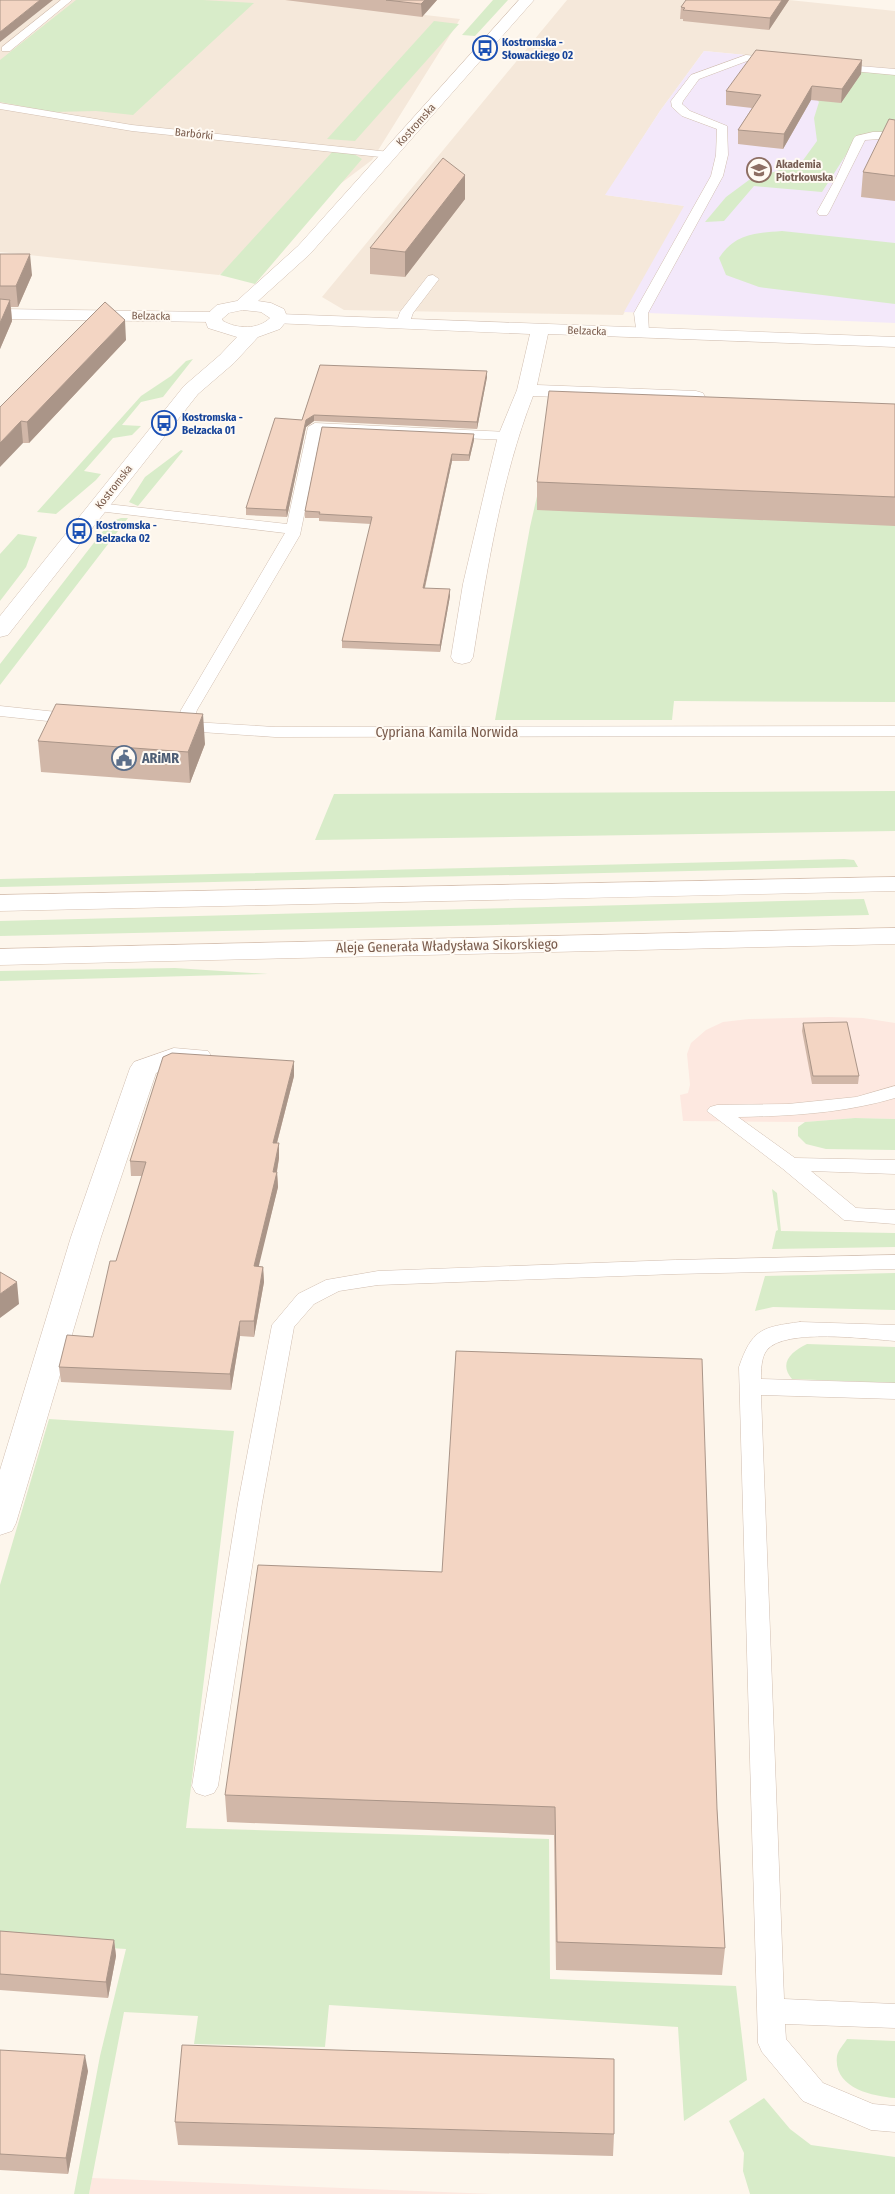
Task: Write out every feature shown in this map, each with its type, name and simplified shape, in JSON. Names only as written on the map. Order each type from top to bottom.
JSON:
[{"type":"street","name":"Kostromska","points":[[244,305],[304,250],[527,0]]},
{"type":"street","name":"Kostromska","points":[[275,314],[304,250]]},
{"type":"street","name":"Belzacka","points":[[244,305],[275,314],[403,324],[895,342]]},
{"type":"street","points":[[215,335],[223,309],[244,305]]},
{"type":"street","name":"Belzacka","points":[[0,314],[215,335],[253,332]]},
{"type":"street","points":[[253,332],[274,326],[275,314]]},
{"type":"street","points":[[462,657],[474,584],[508,436],[526,390],[540,329]]},
{"type":"street","name":"Kostromska","points":[[0,630],[191,390],[227,360],[253,332]]},
{"type":"street","name":"Kostromska","points":[[191,390],[215,335]]},
{"type":"street","points":[[526,390],[716,398]]},
{"type":"street","points":[[0,904],[895,884]]},
{"type":"street","name":"Aleje Generała Władysława Sikorskiego","points":[[0,957],[895,936]]},
{"type":"street","points":[[0,1523],[86,1237],[144,1068],[174,1056],[222,1059]]},
{"type":"lane","points":[[6,49],[67,0]]},
{"type":"lane","points":[[642,333],[641,313],[717,176],[722,154],[722,128],[712,122],[691,116],[680,110],[676,105],[677,101],[692,79],[746,58],[786,62]]},
{"type":"lane","points":[[825,66],[895,72]]},
{"type":"lane","name":"Barbórki","points":[[0,106],[132,128],[390,155]]},
{"type":"lane","points":[[823,212],[842,178],[860,138],[873,135],[895,135]]},
{"type":"lane","points":[[403,324],[407,312],[433,279]]},
{"type":"lane","points":[[183,727],[189,710],[292,535],[315,427],[508,436]]},
{"type":"lane","points":[[98,507],[293,529]]},
{"type":"lane","points":[[0,711],[95,720]]},
{"type":"lane","name":"Cypriana Kamila Norwida","points":[[156,725],[274,732],[895,731]]},
{"type":"lane","points":[[895,1092],[857,1103],[788,1110],[718,1111],[790,1164],[851,1214],[895,1217]]},
{"type":"lane","points":[[790,1164],[895,1167]]},
{"type":"lane","points":[[205,1786],[250,1503],[283,1325],[306,1299],[334,1285],[378,1278],[674,1267],[895,1262]]},
{"type":"lane","points":[[895,1333],[800,1330],[775,1333],[757,1346],[750,1366],[772,2043],[813,2092],[871,2116],[895,2119]]},
{"type":"lane","points":[[750,1387],[895,1392]]},
{"type":"lane","points":[[771,2011],[895,2016]]},
{"type":"shaded area","points":[[0,0],[402,0],[390,11],[460,19],[372,160],[219,275],[0,252]]},
{"type":"shaded area","points":[[567,0],[789,0],[895,11],[895,69],[704,51],[660,111],[606,195],[685,206],[623,315],[344,310],[322,297]]},
{"type":"shaded area","name":"Akademia Piotrkowska","points":[[704,51],[895,69],[895,323],[624,312],[684,206],[605,195],[660,111]]},
{"type":"shaded area","points":[[863,1018],[895,1023],[895,1119],[855,1118],[805,1122],[683,1121],[680,1095],[688,1093],[690,1085],[687,1054],[691,1043],[706,1030],[723,1022],[749,1019]]},
{"type":"shaded area","points":[[92,2178],[493,2194],[89,2194]]},
{"type":"green space","points":[[76,0],[203,0],[254,3],[133,115],[96,111],[53,112],[0,102],[0,60]]},
{"type":"green space","points":[[493,0],[508,0],[475,36],[462,35]]},
{"type":"green space","points":[[434,21],[459,24],[355,141],[327,139]]},
{"type":"green space","points":[[794,67],[895,70],[895,134],[872,132],[851,147],[822,192],[754,186],[724,221],[705,222],[726,197],[749,180],[801,163],[817,141],[814,118],[819,102],[797,76]]},
{"type":"green space","points":[[333,151],[354,154],[362,159],[255,284],[220,275]]},
{"type":"green space","points":[[782,231],[895,243],[895,304],[759,287],[726,275],[719,258],[732,244],[746,236]]},
{"type":"green space","points":[[193,359],[163,397],[141,402],[122,425],[141,426],[132,435],[113,438],[84,471],[101,474],[96,480],[56,514],[37,512],[141,396],[171,376],[186,361]]},
{"type":"green space","points":[[181,450],[183,451],[138,506],[129,502],[145,477]]},
{"type":"green space","points":[[547,452],[895,468],[895,702],[674,701],[672,720],[495,720],[530,527]]},
{"type":"green space","points":[[121,518],[128,518],[0,685],[0,664],[110,522]]},
{"type":"green space","points":[[18,534],[37,537],[26,567],[0,601],[0,554]]},
{"type":"green space","points":[[895,791],[895,831],[315,840],[334,794]]},
{"type":"green space","points":[[854,860],[858,867],[0,887],[0,879]]},
{"type":"green space","points":[[864,899],[869,915],[0,936],[0,921]]},
{"type":"green space","points":[[175,968],[268,974],[0,981],[0,971]]},
{"type":"green space","points":[[855,1118],[895,1119],[895,1150],[826,1149],[806,1144],[798,1136],[798,1127],[805,1122]]},
{"type":"green space","points":[[772,1189],[777,1193],[781,1231],[895,1233],[895,1247],[772,1249],[776,1231],[778,1230]]},
{"type":"green space","points":[[895,1273],[895,1310],[773,1307],[755,1311],[765,1276]]},
{"type":"green space","points":[[807,1344],[895,1347],[895,1383],[792,1379],[786,1368],[789,1358],[796,1350]]},
{"type":"green space","points":[[49,1419],[234,1431],[186,1828],[549,1839],[550,1979],[736,1986],[747,2080],[684,2121],[678,2027],[329,2005],[325,2047],[194,2044],[198,2016],[124,2012],[89,2194],[74,2194],[100,2056],[126,1949],[0,1941],[0,1585]]},
{"type":"green space","points":[[847,2039],[895,2041],[895,2098],[865,2092],[848,2083],[841,2076],[837,2067],[837,2056]]},
{"type":"green space","points":[[764,2098],[790,2129],[811,2145],[895,2157],[895,2194],[750,2194],[743,2171],[744,2153],[729,2121]]},
{"type":"building","points":[[0,0],[40,0],[0,32]]},
{"type":"building","points":[[386,0],[425,0],[421,4]]},
{"type":"building","points":[[686,0],[782,0],[770,18],[683,10],[685,8],[681,7]]},
{"type":"building","points":[[756,50],[862,60],[842,89],[812,86],[784,134],[738,130],[761,95],[726,91]]},
{"type":"building","points":[[889,119],[895,120],[895,176],[863,172]]},
{"type":"building","points":[[443,158],[465,175],[405,252],[370,248]]},
{"type":"building","points":[[0,254],[30,254],[16,286],[0,286]]},
{"type":"building","points":[[0,299],[10,300],[0,323]]},
{"type":"building","points":[[105,302],[125,320],[27,422],[21,421],[0,443],[0,407]]},
{"type":"building","points":[[320,365],[487,371],[477,422],[314,415],[306,420],[286,510],[246,508],[275,418],[302,420]]},
{"type":"building","points":[[549,391],[895,404],[895,497],[537,482]]},
{"type":"building","points":[[322,427],[474,434],[469,455],[452,454],[423,588],[450,589],[440,645],[342,641],[372,517],[319,514],[320,512],[305,511]]},
{"type":"building","points":[[56,704],[203,714],[188,752],[38,741]]},
{"type":"building","points":[[847,1022],[859,1076],[813,1076],[803,1023]]},
{"type":"building","points":[[172,1053],[294,1061],[273,1143],[279,1143],[273,1172],[277,1172],[254,1266],[263,1267],[254,1321],[240,1321],[230,1374],[59,1367],[67,1335],[93,1337],[110,1261],[116,1261],[146,1162],[130,1161],[163,1057]]},
{"type":"building","points":[[0,1272],[17,1282],[0,1294]]},
{"type":"building","points":[[456,1351],[702,1359],[717,1809],[725,1948],[557,1942],[555,1807],[225,1795],[258,1565],[442,1572]]},
{"type":"building","points":[[0,1931],[114,1940],[106,1982],[0,1974]]},
{"type":"building","points":[[182,2045],[614,2059],[614,2134],[175,2122]]},
{"type":"building","points":[[0,2050],[85,2055],[66,2158],[0,2154]]},
{"type":"place","name":"Kostromska - Słowackiego 02","points":[[485,48]]},
{"type":"place","name":"Akademia Piotrkowska","points":[[759,170]]},
{"type":"place","name":"Kostromska - Belzacka 01","points":[[164,423]]},
{"type":"place","name":"Kostromska - Belzacka 02","points":[[79,531]]},
{"type":"place","name":"ARiMR","points":[[124,758]]}]
